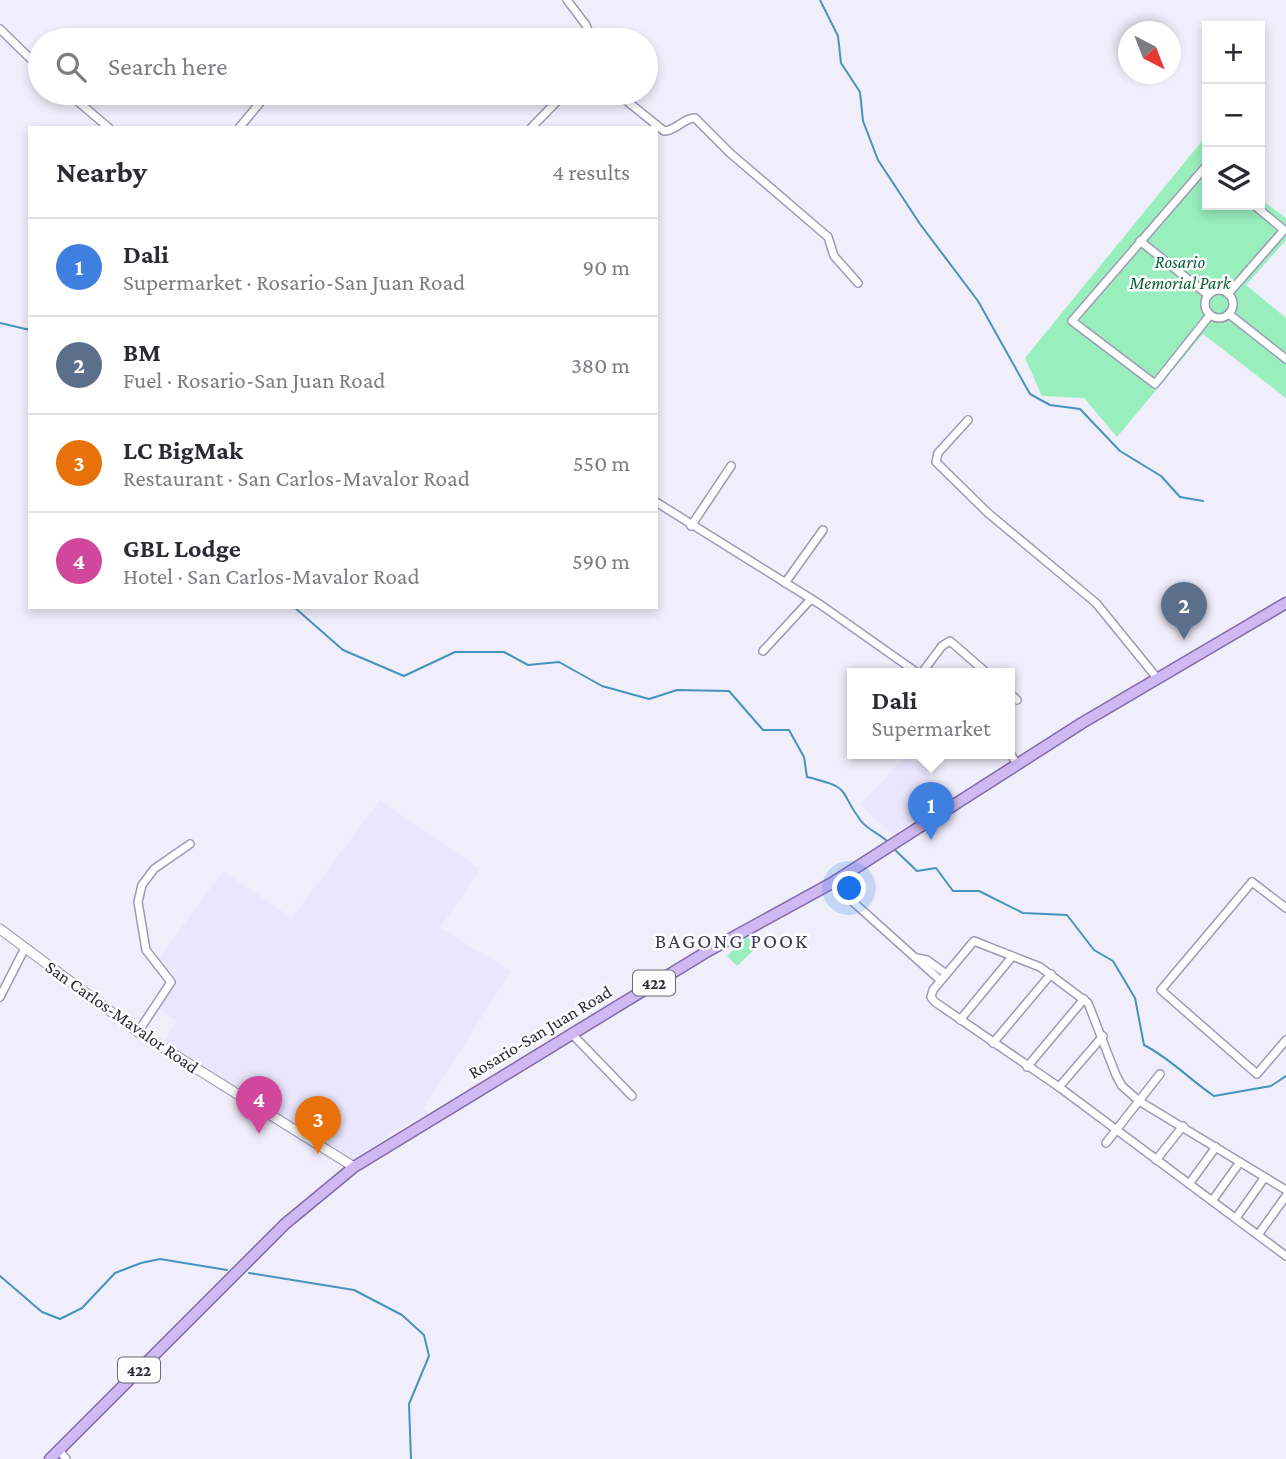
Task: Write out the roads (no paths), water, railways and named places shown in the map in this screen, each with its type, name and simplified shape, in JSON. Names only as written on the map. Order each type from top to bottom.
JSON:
[{"type":"main road","name":"Rosario-San Juan Road","points":[[50,1459],[62,1454],[285,1224],[354,1167],[708,951],[832,883],[1017,764],[1286,603]]},
{"type":"street","points":[[567,0],[587,28]]},
{"type":"street","points":[[0,29],[28,56]]},
{"type":"street","points":[[82,105],[106,126]]},
{"type":"street","points":[[241,126],[258,105]]},
{"type":"street","points":[[533,126],[553,105]]},
{"type":"street","points":[[632,105],[658,126]]},
{"type":"street","points":[[658,126],[664,131],[670,131],[688,118],[695,118],[730,153],[828,237],[834,256],[858,284]]},
{"type":"street","points":[[1202,171],[1072,321],[1155,384],[1210,315]]},
{"type":"street","points":[[1228,294],[1284,230],[1260,210]]},
{"type":"street","points":[[1140,241],[1208,295]]},
{"type":"street","points":[[1220,290],[1228,294],[1233,301],[1229,314],[1220,319],[1210,315],[1205,308],[1208,295],[1220,290]]},
{"type":"street","points":[[1229,314],[1286,359]]},
{"type":"street","points":[[968,420],[938,453],[936,462],[988,513],[1096,603],[1157,678]]},
{"type":"street","points":[[691,526],[730,466]]},
{"type":"street","points":[[658,503],[810,598],[911,668]]},
{"type":"street","points":[[785,583],[823,530]]},
{"type":"street","points":[[763,651],[810,598]]},
{"type":"street","points":[[925,668],[942,646],[950,641],[981,668]]},
{"type":"street","points":[[1014,759],[1017,764]]},
{"type":"street","points":[[138,1032],[171,982],[146,950],[138,902],[142,885],[154,869],[190,844]]},
{"type":"street","points":[[1286,908],[1252,881],[1161,990],[1257,1074],[1286,1040]]},
{"type":"street","points":[[832,883],[917,958],[923,967],[943,976]]},
{"type":"street","name":"San Carlos-Mavalor Road","points":[[0,929],[138,1032],[354,1167]]},
{"type":"street","points":[[1286,1190],[1139,1101],[1122,1086],[1092,1009],[1084,999],[1051,974],[974,941],[943,976],[931,997],[960,1020],[1027,1068],[1059,1087],[1283,1254],[1286,1245]]},
{"type":"street","points":[[0,997],[25,948]]},
{"type":"street","points":[[960,1020],[1011,958]]},
{"type":"street","points":[[993,1043],[1051,974]]},
{"type":"street","points":[[1027,1068],[1084,999]]},
{"type":"street","points":[[571,1033],[632,1096]]},
{"type":"street","points":[[1059,1087],[1103,1036]]},
{"type":"street","points":[[1106,1143],[1160,1074]]},
{"type":"street","points":[[1156,1160],[1183,1126]]},
{"type":"street","points":[[1189,1184],[1216,1147]]},
{"type":"street","points":[[1212,1201],[1240,1162]]},
{"type":"street","points":[[1236,1218],[1265,1177]]},
{"type":"street","points":[[1258,1236],[1286,1196]]},
{"type":"waterway","points":[[820,0],[838,36],[841,63],[860,92],[863,121],[878,160],[920,224],[978,301],[1030,394],[1050,405],[1080,409],[1120,451],[1161,476],[1180,497],[1203,501]]},
{"type":"waterway","points":[[0,323],[28,330]]},
{"type":"waterway","points":[[296,609],[343,650],[404,676],[455,652],[504,652],[528,665],[559,662],[602,686],[649,699],[677,690],[729,691],[763,730],[789,730],[804,757],[807,777],[838,787],[864,824],[888,842]]},
{"type":"waterway","points":[[894,849],[917,871],[936,868],[953,891],[979,891],[1023,913],[1067,915],[1094,950],[1113,961],[1135,998],[1144,1045],[1163,1056],[1214,1096],[1271,1086],[1286,1076]]},
{"type":"waterway","points":[[0,1276],[42,1312],[60,1319],[82,1308],[115,1273],[141,1263],[160,1259],[227,1270]]},
{"type":"waterway","points":[[249,1273],[354,1290],[402,1315],[424,1335],[429,1356],[409,1404],[411,1459]]},
{"type":"place","name":"BM","points":[[1184,640]]},
{"type":"place","name":"Dali","points":[[931,840]]},
{"type":"place","name":"GBL Lodge","points":[[259,1134]]},
{"type":"place","name":"LC BigMak","points":[[318,1154]]},
{"type":"district","name":"BAGONG POOK","points":[[732,941]]},
{"type":"park label","name":"Rosario Memorial Park","points":[[1180,272]]}]
